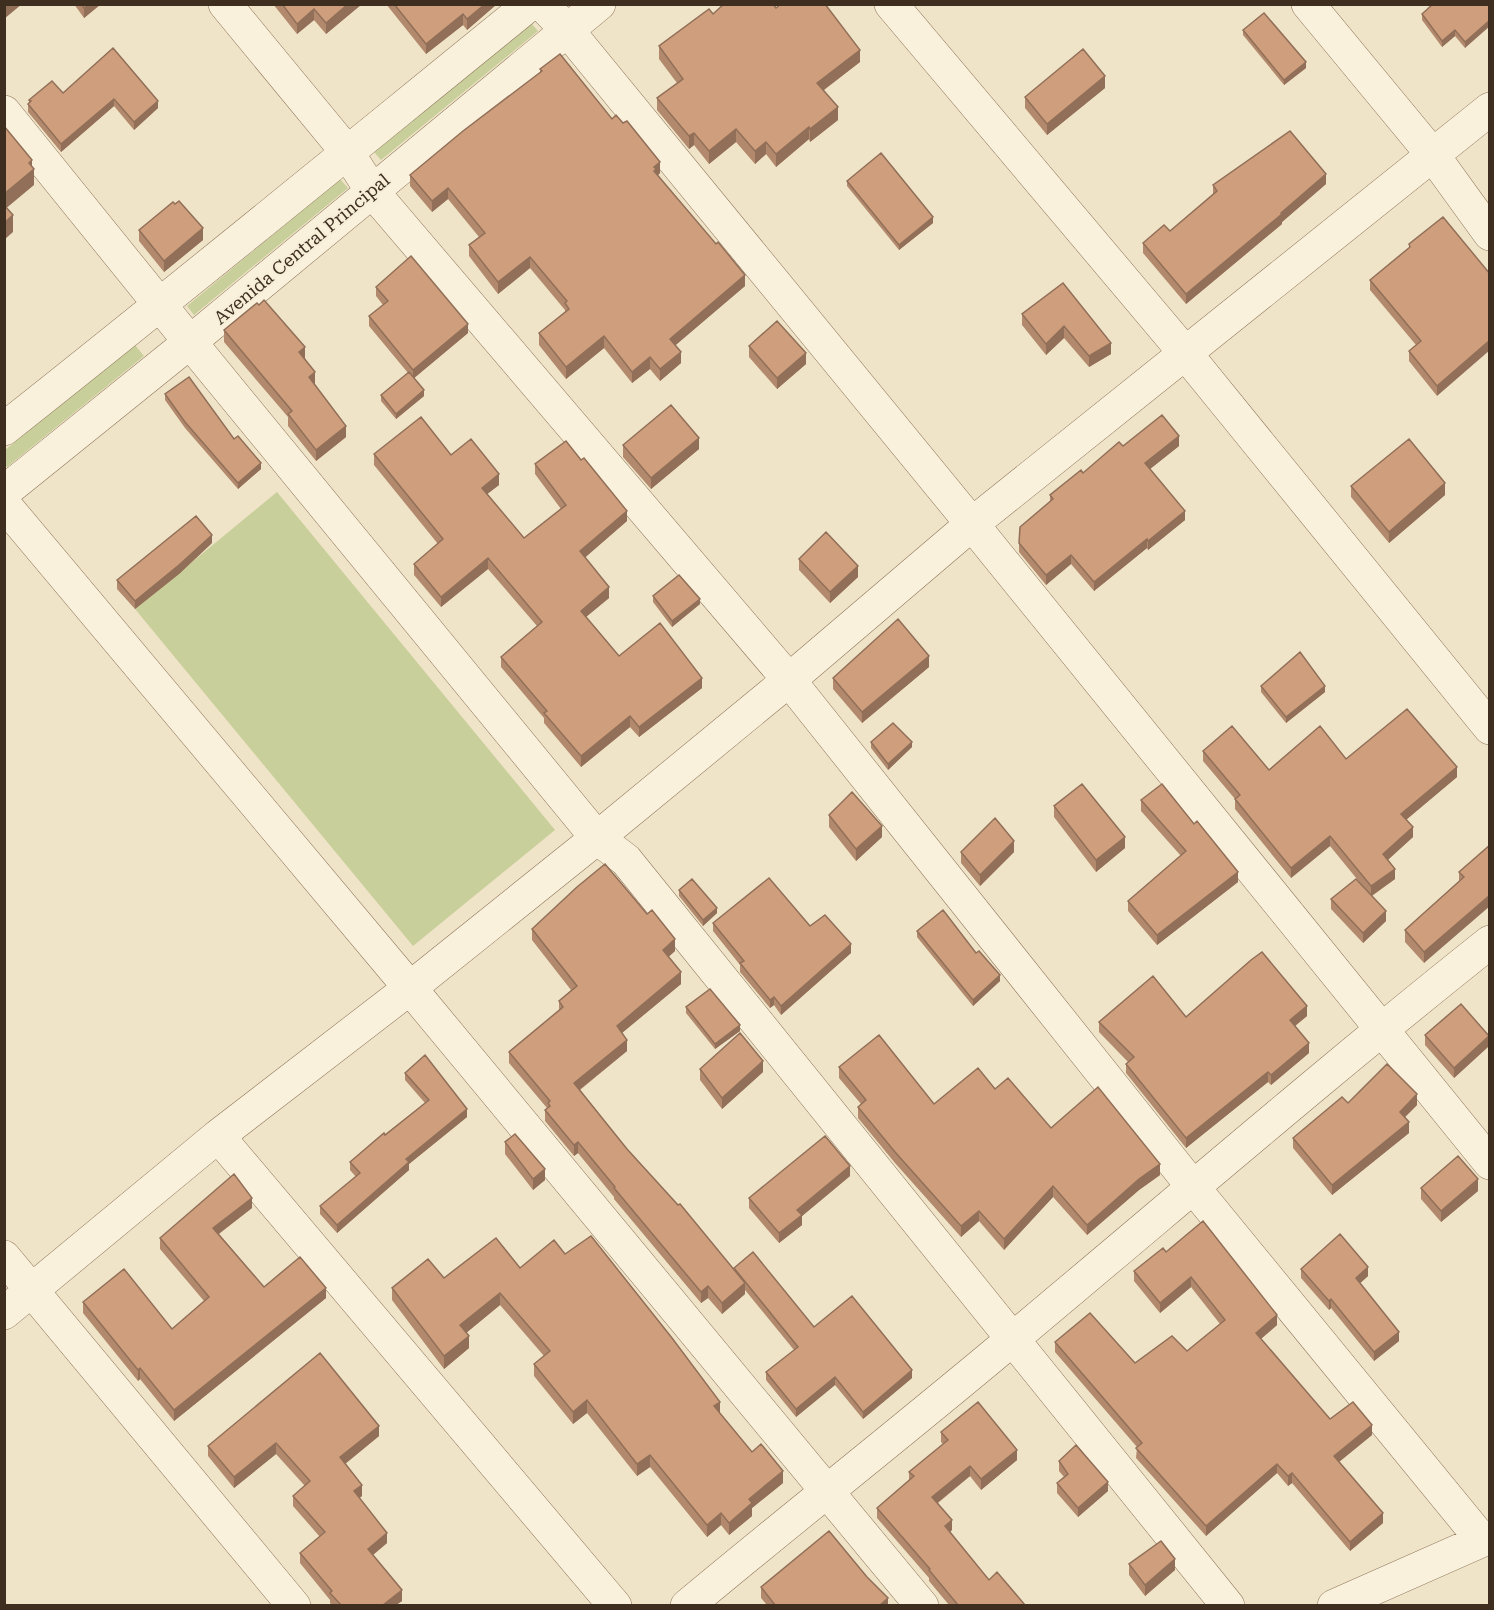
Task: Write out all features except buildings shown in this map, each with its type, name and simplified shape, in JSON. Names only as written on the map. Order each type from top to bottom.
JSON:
[{"type":"street","points":[[225,4],[346,152],[372,191],[789,680],[1193,1187],[1486,1539],[1334,1605]]},
{"type":"street","points":[[4,429],[161,305],[346,152],[531,4]]},
{"type":"street","points":[[542,4],[568,31],[972,524],[1490,1163]]},
{"type":"street","name":"Avenida Central Principal","points":[[4,492],[190,342],[599,4]]},
{"type":"street","points":[[891,4],[1186,354],[1490,728]]},
{"type":"street","points":[[1308,4],[1432,154],[1490,234]]},
{"type":"street","points":[[4,1313],[218,1136],[410,988],[597,838],[789,680],[972,524],[1490,109]]},
{"type":"street","points":[[4,112],[597,838],[626,860],[1228,1605]]},
{"type":"street","points":[[4,504],[410,988],[922,1605]]},
{"type":"street","points":[[687,1605],[1014,1339],[1380,1029],[1490,942]]},
{"type":"street","points":[[218,1136],[615,1605]]},
{"type":"street","points":[[4,1257],[294,1605]]},
{"type":"green space","points":[[531,23],[538,31],[381,160],[374,152]]},
{"type":"green space","points":[[340,179],[348,188],[194,315],[187,306]]},
{"type":"green space","points":[[135,345],[144,356],[7,467],[5,465],[5,450]]},
{"type":"green space","points":[[277,492],[555,830],[413,946],[135,609]]}]
